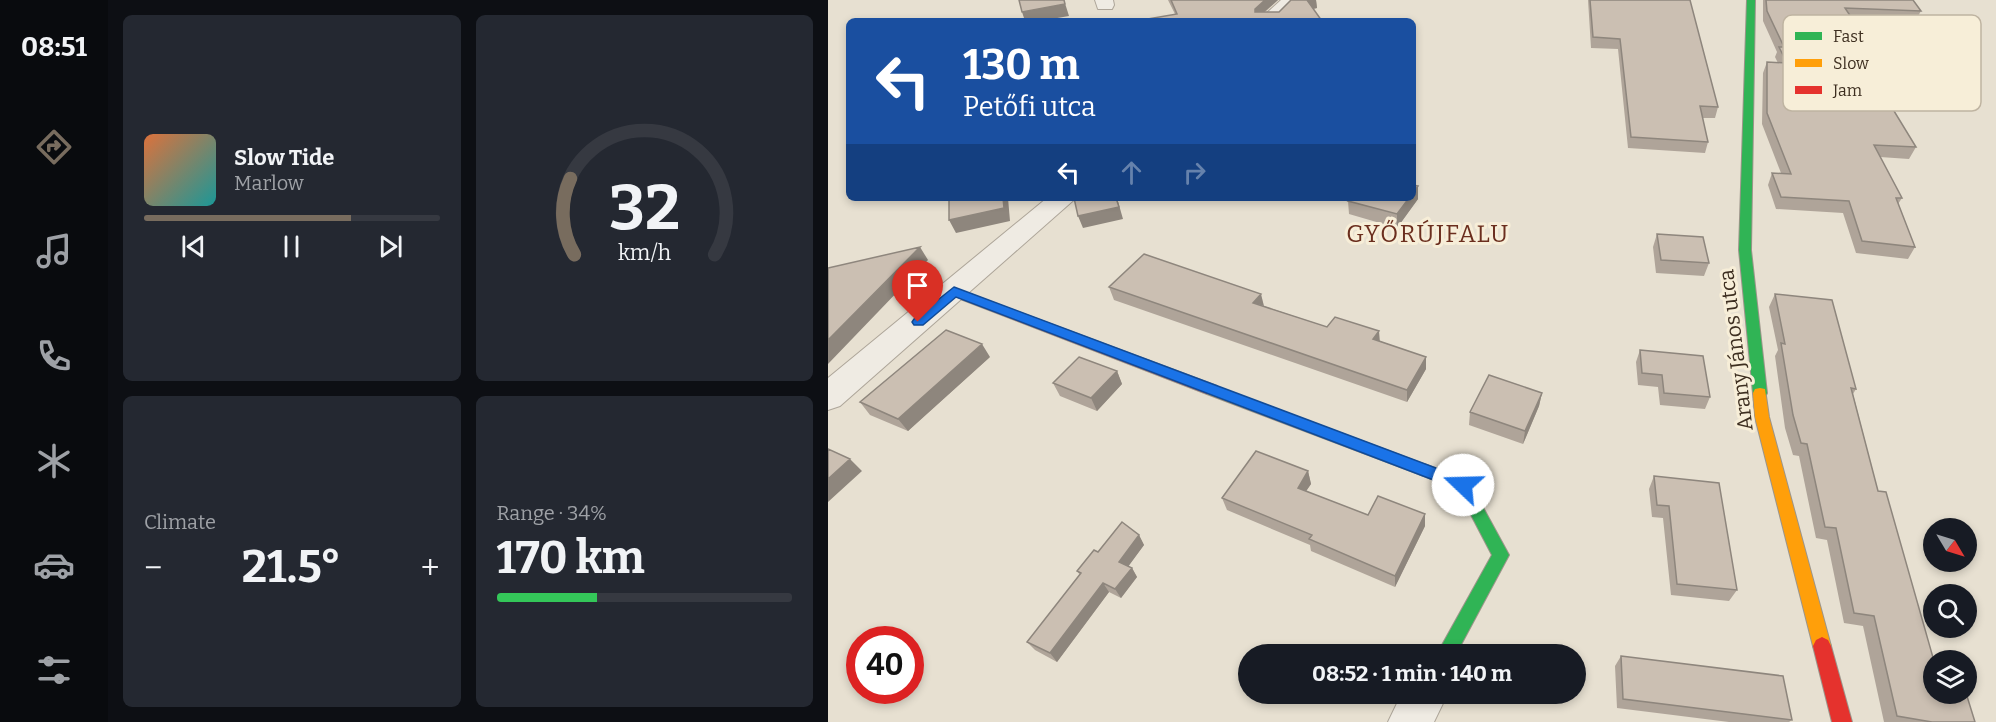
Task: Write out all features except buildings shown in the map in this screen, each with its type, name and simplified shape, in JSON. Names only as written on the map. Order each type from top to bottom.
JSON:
[{"type":"street","points":[[1271,18],[1292,0]]},
{"type":"street","name":"Arany János utca","points":[[1751,0],[1745,250],[1762,417],[1842,722]]},
{"type":"street","points":[[828,397],[1060,201]]},
{"type":"street","points":[[954,292],[1463,485],[1501,555],[1452,644]]},
{"type":"street","points":[[1410,722],[1420,704]]},
{"type":"traffic: fast","points":[[1751,0],[1745,250],[1760,393]]},
{"type":"traffic: fast","points":[[1424,470],[1463,485],[1501,555],[1452,644]]},
{"type":"traffic: slow","points":[[1212,390],[1424,470]]},
{"type":"traffic: slow","points":[[1760,393],[1762,417],[1822,646]]},
{"type":"traffic: jam","points":[[954,292],[1212,390]]},
{"type":"traffic: jam","points":[[1822,646],[1842,722]]},
{"type":"district","name":"GYŐRÚJFALU","points":[[1428,234]]},
{"type":"route","points":[[918,322],[954,292],[1463,485]]}]
